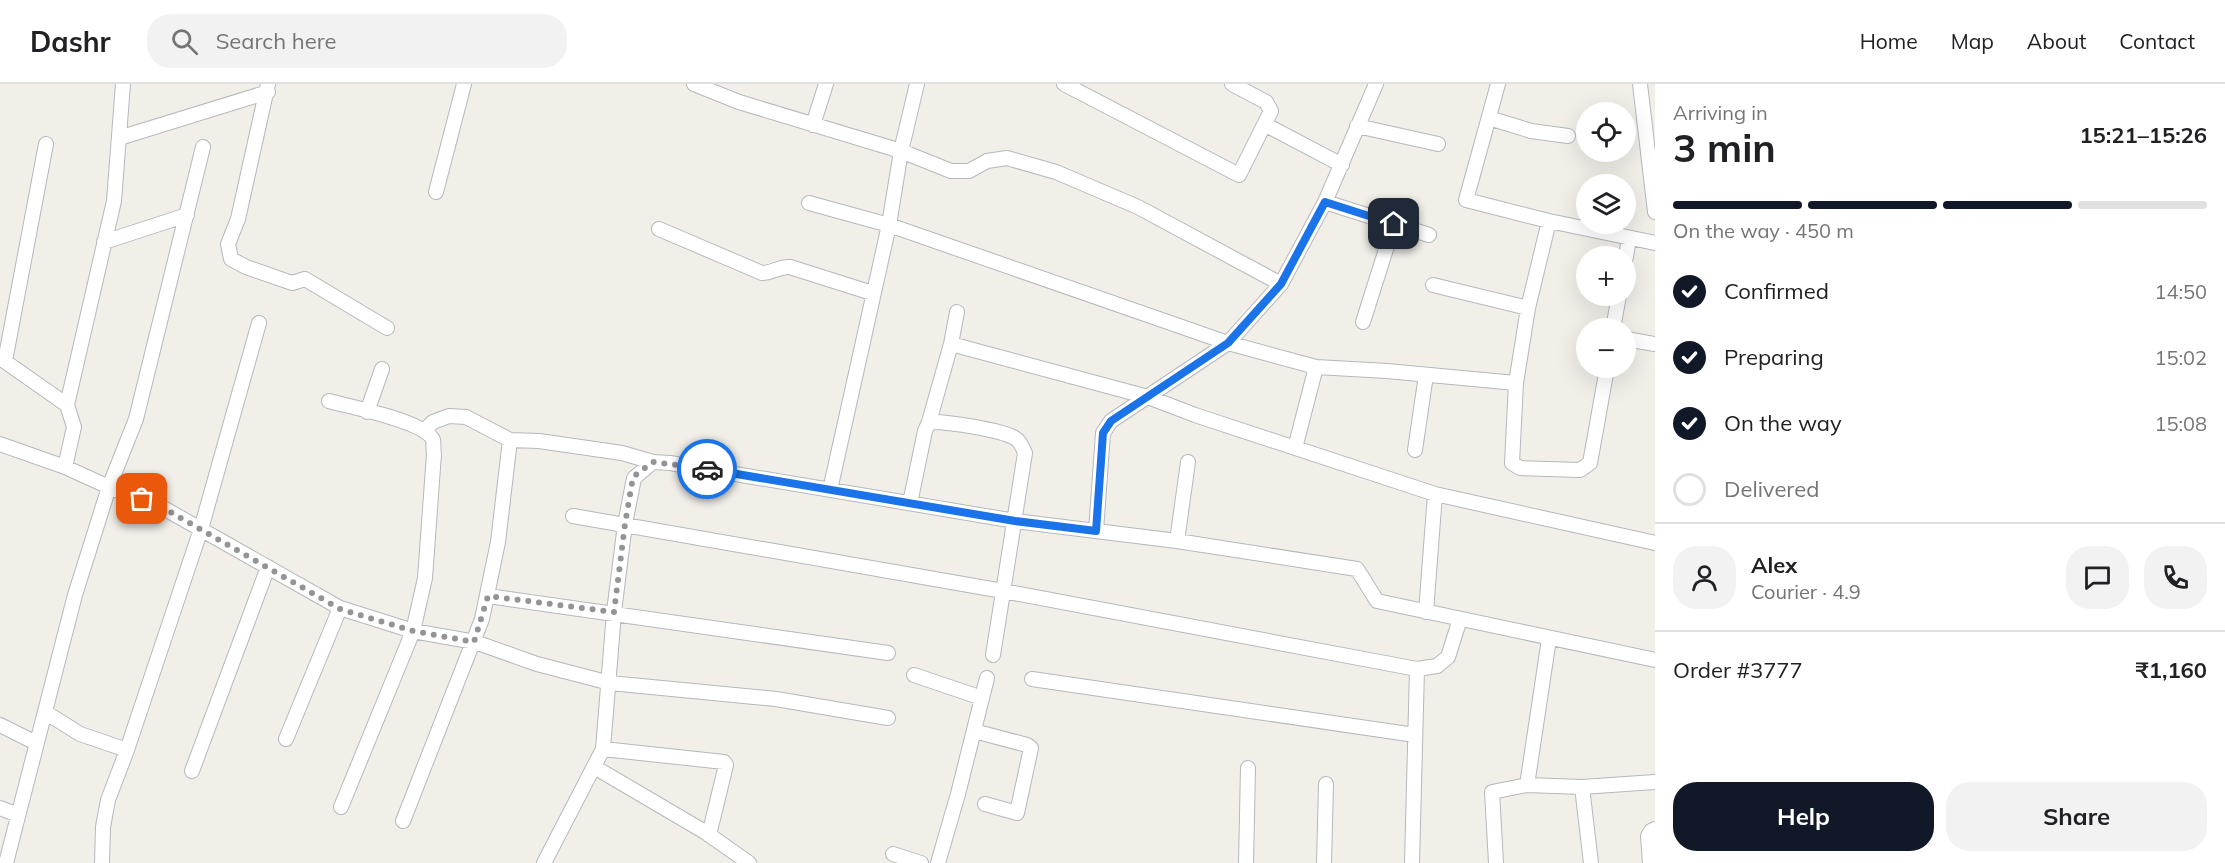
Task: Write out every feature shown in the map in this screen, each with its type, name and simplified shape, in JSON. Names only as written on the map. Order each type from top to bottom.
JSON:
[{"type":"street","points":[[65,467],[74,427],[68,405],[114,201],[123,84]]},
{"type":"street","points":[[436,192],[464,84]]},
{"type":"street","points":[[694,84],[740,102],[901,151],[951,171],[969,171],[987,161],[1007,158],[1056,172],[1138,207],[1281,284]]},
{"type":"street","points":[[813,125],[826,84]]},
{"type":"street","points":[[830,490],[872,293],[889,225],[901,151],[917,84]]},
{"type":"street","points":[[1072,85],[1236,175],[1241,173],[1266,125],[1271,107],[1232,84]]},
{"type":"street","points":[[1096,531],[1103,433],[1111,421],[1228,343],[1281,284],[1325,202],[1377,84]]},
{"type":"street","points":[[1497,84],[1466,200],[1549,221],[1655,243]]},
{"type":"street","points":[[1640,84],[1651,147],[1655,213]]},
{"type":"street","points":[[119,138],[268,88]]},
{"type":"street","points":[[268,88],[238,219],[228,244],[231,259],[246,267],[292,283],[305,279],[387,327]]},
{"type":"street","points":[[1489,118],[1532,131],[1568,136]]},
{"type":"street","points":[[1266,125],[1342,165]]},
{"type":"street","points":[[1358,126],[1438,144]]},
{"type":"street","points":[[46,144],[2,360],[68,405]]},
{"type":"street","points":[[6,863],[75,595],[109,487],[136,419],[203,147]]},
{"type":"street","points":[[1325,202],[1429,235]]},
{"type":"street","points":[[809,203],[889,225],[1228,343],[1316,367],[1387,370],[1516,383]]},
{"type":"street","points":[[104,242],[187,215]]},
{"type":"street","points":[[1549,221],[1528,308],[1516,383],[1512,463],[1520,468],[1580,470],[1590,463],[1605,378]]},
{"type":"street","points":[[1363,322],[1394,224]]},
{"type":"street","points":[[658,229],[762,273],[789,267],[872,293]]},
{"type":"street","points":[[1628,246],[1629,238]]},
{"type":"street","points":[[1433,285],[1528,308]]},
{"type":"street","points":[[910,503],[925,431],[951,344],[957,312]]},
{"type":"street","points":[[102,863],[103,827],[108,800],[201,529],[259,323]]},
{"type":"street","points":[[1636,341],[1655,344]]},
{"type":"street","points":[[951,344],[1148,397],[1195,415],[1435,494],[1655,543]]},
{"type":"street","points":[[1294,448],[1316,367]]},
{"type":"street","points":[[367,412],[382,369]]},
{"type":"street","points":[[1415,450],[1426,375]]},
{"type":"street","points":[[329,401],[406,423],[424,431],[433,440],[434,454],[425,578],[413,631],[341,807]]},
{"type":"street","points":[[424,431],[433,422],[449,416],[466,417],[510,440],[539,441],[622,453],[653,462],[1015,521],[1357,569],[1377,601],[1655,660]]},
{"type":"street","points":[[929,422],[976,427],[1016,438],[1025,453],[993,655]]},
{"type":"street","points":[[404,821],[474,642],[488,596],[498,542],[510,440]]},
{"type":"street","points":[[0,446],[65,467],[109,487],[158,505],[340,609],[413,631],[474,642],[537,664],[610,683],[776,699],[888,718]]},
{"type":"street","points":[[544,863],[596,768],[603,749],[614,612],[633,477],[653,462]]},
{"type":"street","points":[[1177,542],[1188,462]]},
{"type":"street","points":[[1426,612],[1435,494]]},
{"type":"street","points":[[573,516],[1003,591],[1417,669],[1437,666],[1448,657],[1460,619]]},
{"type":"street","points":[[192,771],[268,567]]},
{"type":"street","points":[[488,596],[614,612],[888,653]]},
{"type":"street","points":[[286,739],[340,609]]},
{"type":"street","points":[[1527,785],[1549,639]]},
{"type":"street","points":[[1412,863],[1417,669]]},
{"type":"street","points":[[914,675],[982,698]]},
{"type":"street","points":[[938,863],[987,678]]},
{"type":"street","points":[[1032,679],[1415,735]]},
{"type":"street","points":[[45,712],[80,734],[127,750]]},
{"type":"street","points":[[0,725],[36,743]]},
{"type":"street","points":[[974,731],[1028,744],[1031,748],[1017,813],[985,804]]},
{"type":"street","points":[[603,749],[724,762],[726,765],[709,835]]},
{"type":"street","points":[[596,768],[709,835],[749,863]]},
{"type":"street","points":[[1246,863],[1248,768]]},
{"type":"street","points":[[1496,863],[1492,792],[1527,785],[1582,787],[1655,782]]},
{"type":"street","points":[[1324,863],[1326,784]]},
{"type":"street","points":[[1582,787],[1591,863]]},
{"type":"street","points":[[0,808],[18,815]]},
{"type":"street","points":[[1650,863],[1648,836],[1655,829]]},
{"type":"street","points":[[893,854],[921,863]]},
{"type":"way so far","points":[[142,499],[158,505],[340,609],[413,631],[474,642],[488,596],[614,612],[633,477],[653,462],[707,469]]},
{"type":"route","points":[[707,469],[1015,521],[1096,531],[1103,433],[1111,421],[1228,343],[1281,284],[1325,202],[1394,224]]}]
